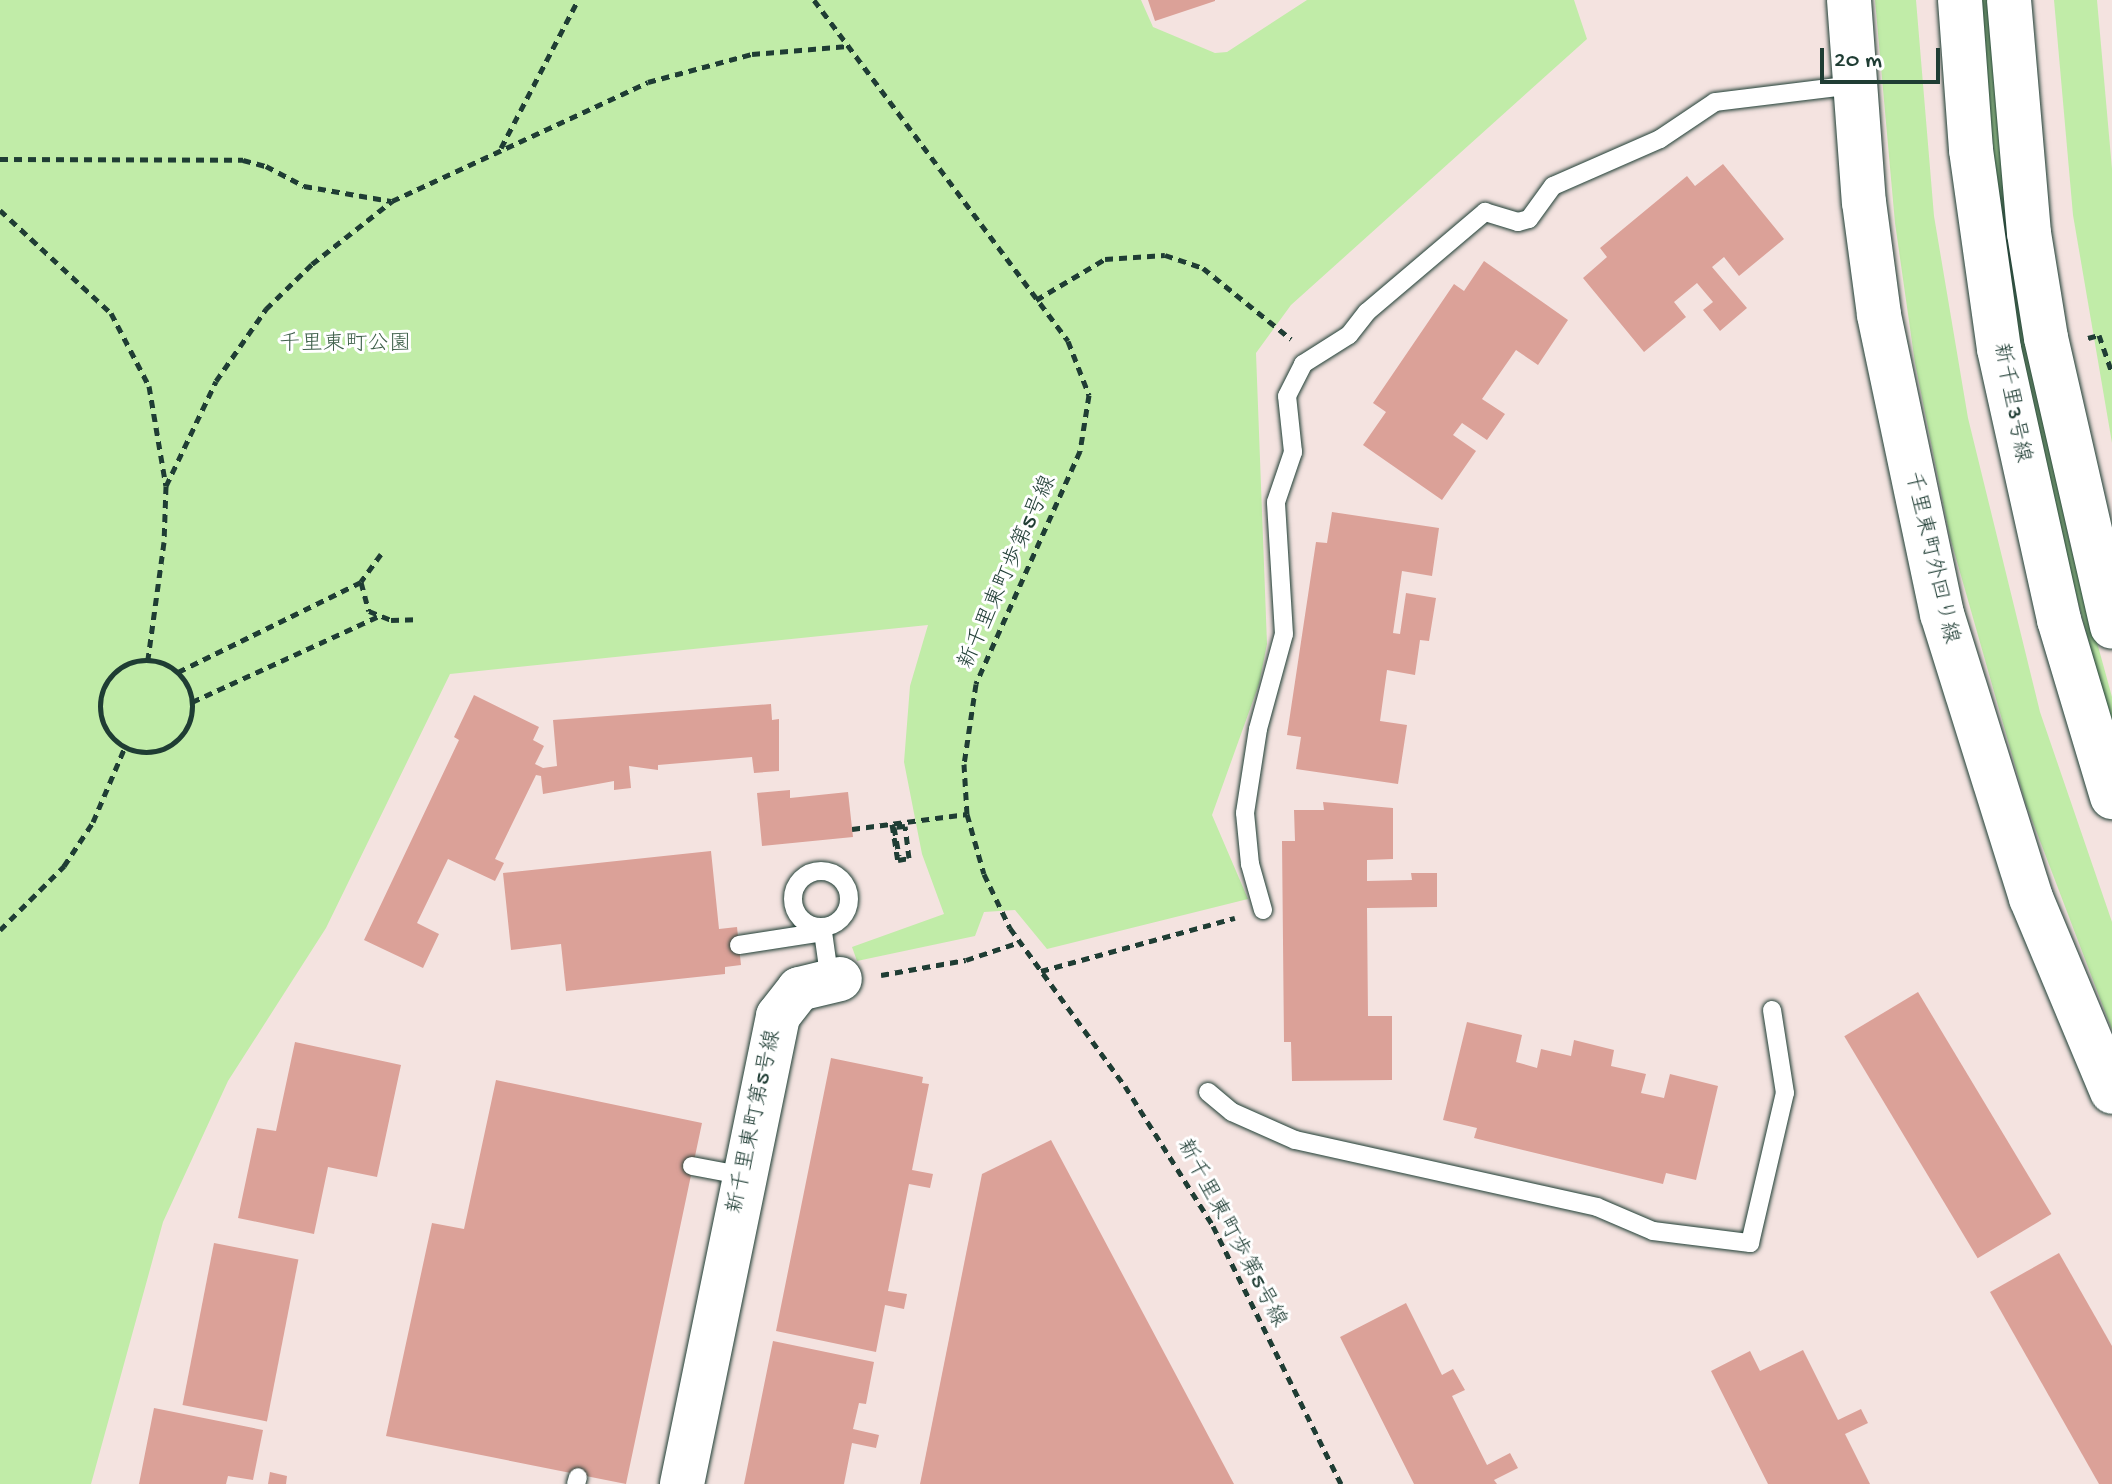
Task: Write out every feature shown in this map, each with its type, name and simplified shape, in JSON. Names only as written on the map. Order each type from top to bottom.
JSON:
[{"type":"street","name":"千里東町外回り線","points":[[1849,0],[1853,85],[1882,329],[1942,614],[2031,898],[2112,1092]]},
{"type":"street","name":"新千里3号線","points":[[1960,0],[1971,150],[2001,364],[2059,620],[2112,797]]},
{"type":"street","points":[[2009,0],[2028,218],[2046,338],[2112,627]]},
{"type":"street","name":"新千里東町第5号線","points":[[682,1484],[778,1016],[799,989],[835,981]]},
{"type":"lane","points":[[1263,910],[1250,864],[1245,813],[1258,729],[1284,634],[1276,502],[1293,452],[1287,396],[1309,356],[1349,335],[1367,312],[1485,212],[1518,222],[1529,219],[1553,186],[1660,139],[1715,102],[1853,85]]},
{"type":"lane","points":[[739,945],[822,930],[835,981]]},
{"type":"lane","points":[[1208,1092],[1232,1112],[1295,1140],[1597,1207],[1653,1231],[1750,1243],[1785,1093],[1772,1010]]},
{"type":"lane","points":[[692,1166],[745,1176]]},
{"type":"path","points":[[501,148],[578,0]]},
{"type":"path","name":"新千里東町歩第5号線","points":[[814,0],[1080,362],[1088,420],[1068,482],[976,684],[964,764],[967,814],[984,874],[1020,942],[1125,1086],[1213,1226],[1341,1484]]},
{"type":"path","points":[[166,486],[216,381],[266,309],[312,264],[392,201],[620,93],[752,54],[848,46]]},
{"type":"path","points":[[0,159],[243,160],[304,186],[392,201]]},
{"type":"path","points":[[0,210],[88,289],[128,338],[159,422],[166,486],[164,542],[148,659]]},
{"type":"path","points":[[1036,300],[1105,259],[1165,255],[1203,268],[1309,356]]},
{"type":"path","points":[[2101,342],[2112,372]]},
{"type":"path","points":[[178,672],[361,582],[381,554]]},
{"type":"path","points":[[361,582],[365,604],[377,617]]},
{"type":"path","points":[[192,702],[377,617],[416,619]]},
{"type":"path","points":[[148,659],[178,672],[192,702],[187,729],[166,748],[139,751],[125,747],[104,724],[102,694],[119,668],[148,659]]},
{"type":"path","points":[[0,930],[64,866],[93,822],[125,747]]},
{"type":"path","points":[[852,829],[967,814]]},
{"type":"path","points":[[892,824],[898,860],[909,858],[905,826],[894,827],[899,856]]},
{"type":"path","points":[[1041,971],[1263,910]]},
{"type":"path","points":[[835,981],[966,960],[1020,942]]},
{"type":"green space","name":"千里東町公園","points":[[0,0],[1141,0],[1153,27],[1215,53],[1227,52],[1307,0],[1574,0],[1587,39],[1291,305],[1256,353],[1267,644],[1259,684],[1212,815],[1248,899],[1047,949],[1015,910],[984,912],[975,936],[857,961],[852,947],[944,914],[922,854],[904,762],[910,686],[928,625],[450,674],[326,928],[228,1081],[163,1222],[91,1484],[0,1484]]},
{"type":"green space","points":[[1875,0],[1916,0],[1934,216],[1968,418],[2040,712],[2112,922],[2112,1030],[2026,804],[1950,537],[1915,363],[1895,223]]},
{"type":"green space","points":[[1980,0],[1990,0],[2027,339],[2070,544],[2112,697],[2112,728],[2037,448],[2001,237]]},
{"type":"green space","points":[[2054,0],[2097,0],[2112,169],[2112,443],[2073,215]]},
{"type":"building","points":[[1148,0],[1215,0],[1215,1],[1155,21]]},
{"type":"building","points":[[1723,164],[1784,239],[1739,276],[1724,257],[1712,267],[1747,308],[1720,331],[1703,310],[1713,302],[1697,283],[1674,302],[1686,317],[1644,352],[1583,278],[1607,257],[1600,248],[1687,176],[1695,186]]},
{"type":"building","points":[[1484,261],[1568,320],[1538,365],[1516,350],[1482,399],[1505,414],[1487,440],[1462,423],[1453,435],[1476,451],[1442,500],[1363,445],[1386,412],[1373,403],[1454,284],[1464,291]]},
{"type":"building","points":[[1332,512],[1439,528],[1432,576],[1402,571],[1393,633],[1400,634],[1406,593],[1436,598],[1429,641],[1420,640],[1415,675],[1387,670],[1380,721],[1407,725],[1398,784],[1296,769],[1301,737],[1287,735],[1316,542],[1327,543]]},
{"type":"building","points":[[474,695],[539,727],[533,740],[544,746],[535,764],[543,768],[557,766],[553,720],[771,704],[772,720],[779,719],[779,771],[754,773],[752,757],[658,765],[658,770],[629,766],[631,788],[614,790],[614,781],[543,794],[541,776],[536,775],[495,859],[504,863],[495,881],[448,859],[417,923],[439,934],[423,968],[364,940],[459,740],[454,737]]},
{"type":"building","points":[[790,790],[790,798],[848,792],[853,837],[762,846],[757,793]]},
{"type":"building","points":[[1323,802],[1393,808],[1393,859],[1367,860],[1367,881],[1412,880],[1411,873],[1437,873],[1437,907],[1367,908],[1368,1016],[1392,1016],[1392,1080],[1292,1081],[1291,1042],[1284,1042],[1282,841],[1295,841],[1294,810],[1324,810]]},
{"type":"building","points":[[711,851],[719,929],[737,927],[741,965],[725,967],[725,974],[566,991],[561,944],[511,950],[503,873]]},
{"type":"building","points":[[1918,992],[2051,1214],[1978,1258],[1844,1036]]},
{"type":"building","points":[[1467,1022],[1522,1035],[1516,1062],[1537,1068],[1541,1049],[1571,1056],[1574,1040],[1614,1050],[1611,1066],[1646,1074],[1641,1093],[1664,1098],[1670,1074],[1718,1086],[1696,1180],[1666,1173],[1663,1184],[1474,1138],[1477,1128],[1443,1120]]},
{"type":"building","points":[[295,1042],[401,1065],[377,1177],[328,1167],[314,1234],[238,1218],[257,1128],[276,1131]]},
{"type":"building","points":[[831,1058],[923,1077],[922,1083],[929,1084],[912,1170],[933,1174],[930,1188],[909,1184],[888,1291],[907,1294],[904,1309],[885,1305],[876,1352],[776,1331]]},
{"type":"building","points":[[496,1080],[702,1123],[626,1484],[386,1436],[432,1223],[464,1229]]},
{"type":"building","points":[[1051,1140],[1234,1484],[920,1484],[982,1174]]},
{"type":"building","points":[[214,1243],[298,1259],[267,1421],[183,1405]]},
{"type":"building","points":[[2059,1253],[2112,1346],[2112,1484],[2099,1484],[1990,1292]]},
{"type":"building","points":[[1406,1303],[1442,1375],[1453,1369],[1465,1390],[1452,1396],[1487,1465],[1510,1453],[1518,1468],[1494,1480],[1497,1484],[1414,1484],[1340,1337]]},
{"type":"building","points":[[773,1341],[874,1362],[866,1404],[859,1403],[853,1429],[879,1435],[876,1448],[852,1443],[844,1484],[744,1484]]},
{"type":"building","points":[[1803,1350],[1838,1420],[1861,1409],[1868,1423],[1845,1434],[1870,1484],[1768,1484],[1711,1371],[1750,1351],[1760,1371]]},
{"type":"building","points":[[154,1408],[263,1430],[253,1480],[228,1476],[226,1484],[139,1484]]},
{"type":"building","points":[[270,1472],[287,1476],[286,1484],[268,1484]]}]
